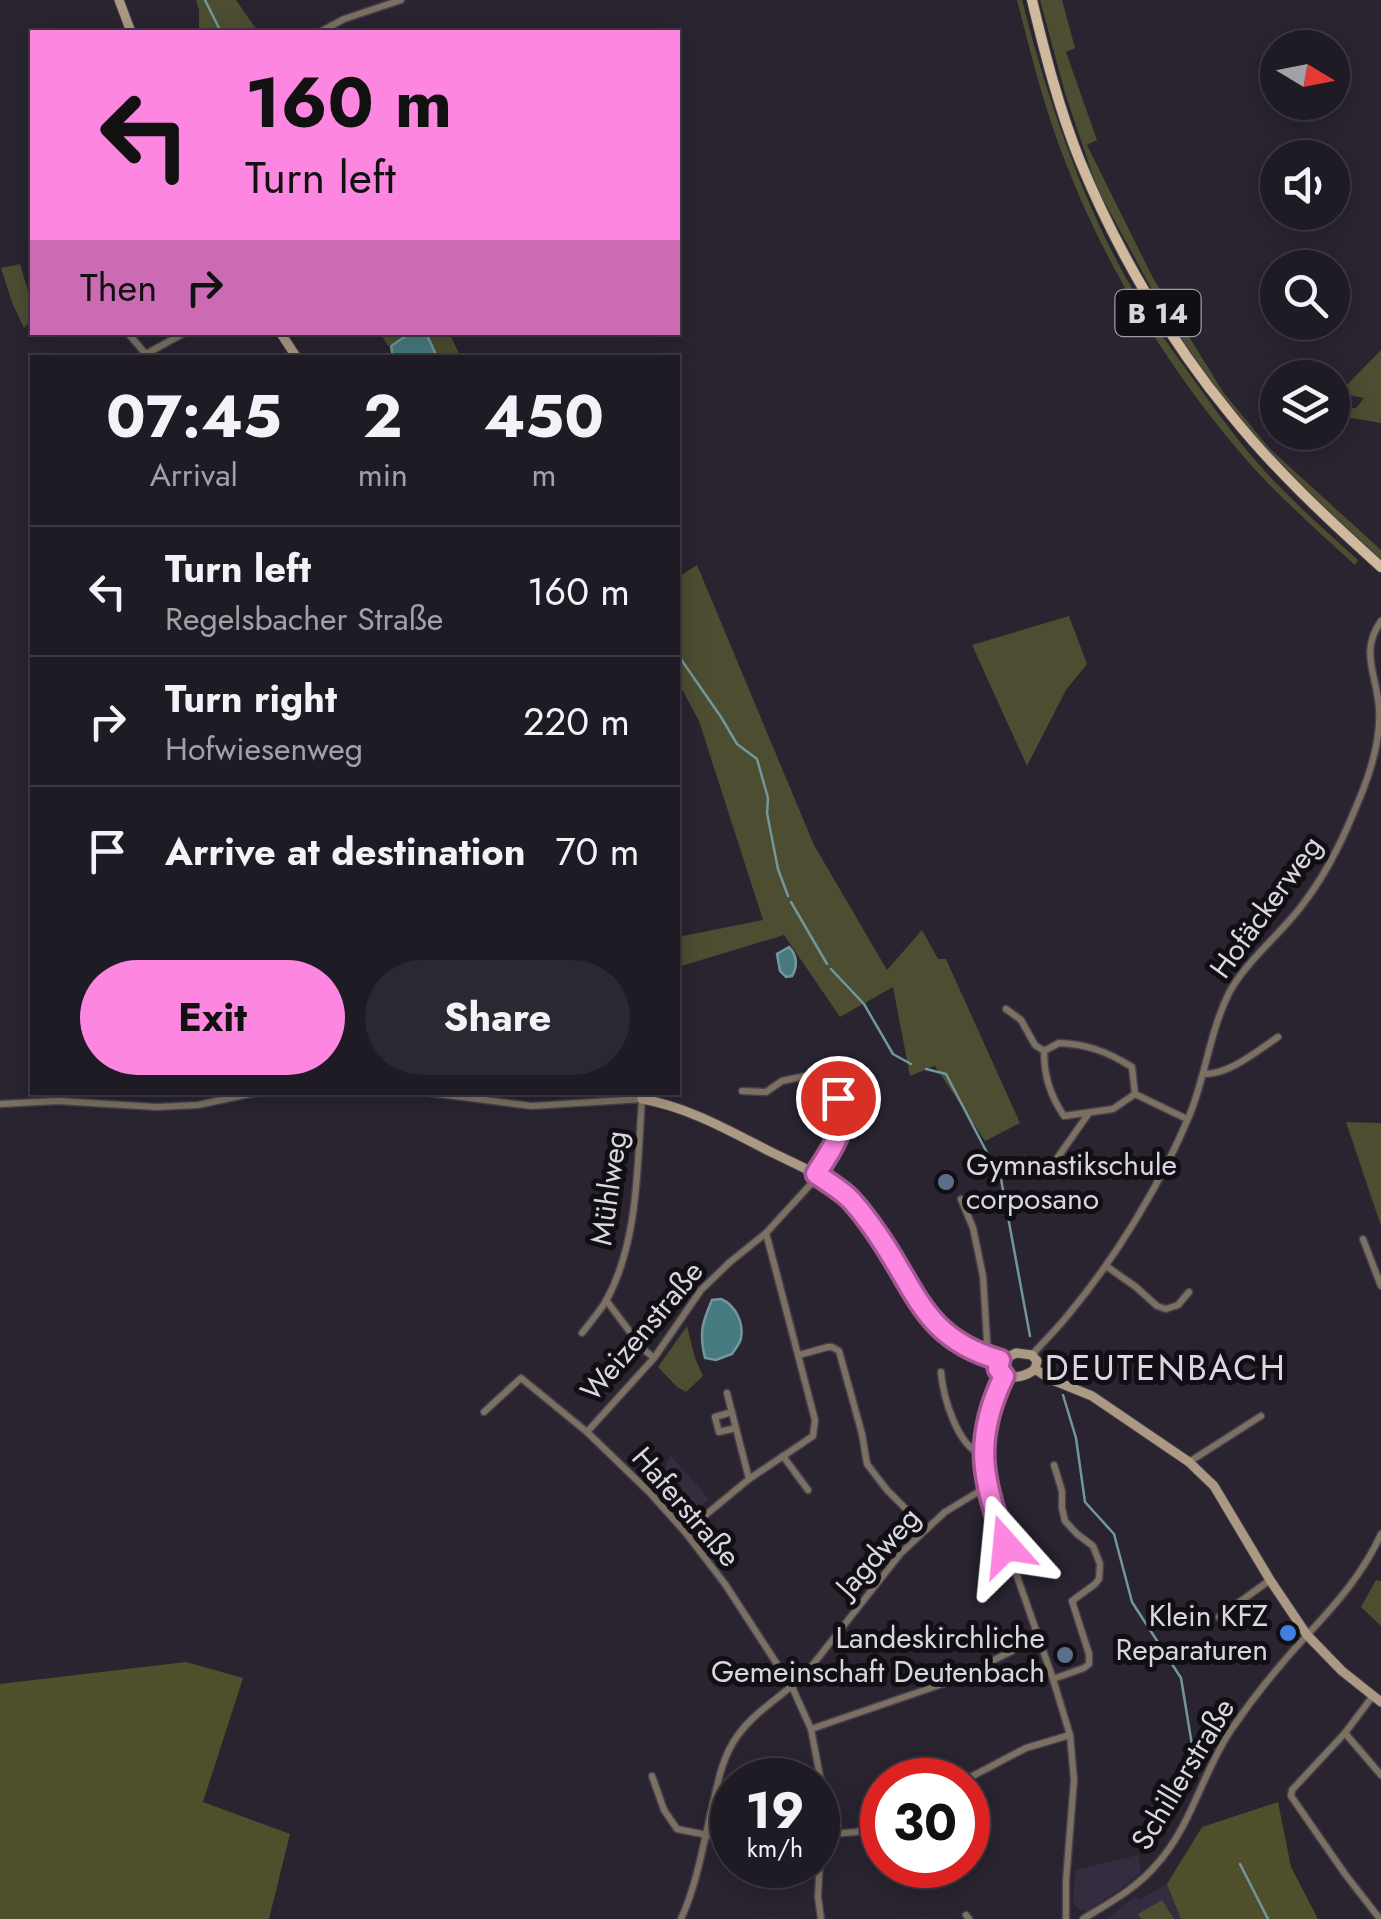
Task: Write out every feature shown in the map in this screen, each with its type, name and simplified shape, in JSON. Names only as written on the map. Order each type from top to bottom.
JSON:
[{"type":"main road","name":"B 14","points":[[1032,0],[1045,56],[1080,160],[1124,253],[1173,337],[1231,416],[1316,509],[1381,567]]},
{"type":"street","points":[[119,0],[130,30]]},
{"type":"street","points":[[324,30],[344,19],[402,0]]},
{"type":"street","points":[[130,335],[147,355]]},
{"type":"street","points":[[150,355],[181,335]]},
{"type":"street","name":"Hofäckerweg","points":[[1032,1355],[1106,1266],[1188,1120],[1214,1031],[1230,992],[1304,904],[1344,836],[1374,757],[1380,718],[1370,643],[1381,621]]},
{"type":"street","points":[[1006,1009],[1021,1020],[1035,1045],[1044,1050]]},
{"type":"street","points":[[1203,1074],[1228,1068],[1278,1037]]},
{"type":"street","points":[[1044,1050],[1059,1043],[1080,1044],[1110,1053],[1132,1067],[1136,1094]]},
{"type":"street","points":[[1044,1050],[1044,1075],[1064,1116],[1113,1109],[1136,1094]]},
{"type":"street","name":"Weizenstraße","points":[[587,1432],[654,1358],[701,1290],[766,1233],[810,1185],[840,1132],[838,1098],[829,1084],[806,1076],[782,1082],[766,1092],[742,1091]]},
{"type":"street","points":[[1136,1094],[1188,1120]]},
{"type":"street","points":[[0,1104],[58,1101],[158,1108],[246,1095]]},
{"type":"street","points":[[446,1095],[532,1106],[642,1096],[691,1112],[816,1174],[847,1196],[881,1240],[918,1303],[961,1344],[1000,1360],[1016,1353],[1032,1355],[1037,1361],[1028,1375],[1011,1378],[998,1369],[1000,1360]]},
{"type":"street","name":"Mühlweg","points":[[582,1333],[606,1300],[622,1260],[634,1212],[642,1096]]},
{"type":"street","points":[[1052,1164],[1090,1112]]},
{"type":"street","points":[[961,1199],[973,1228],[983,1276],[988,1357]]},
{"type":"street","points":[[685,1532],[748,1479],[814,1436],[816,1430],[766,1233]]},
{"type":"street","points":[[1363,1238],[1381,1286]]},
{"type":"street","points":[[1106,1266],[1156,1306],[1166,1309],[1178,1305],[1189,1292]]},
{"type":"street","points":[[606,1300],[654,1358]]},
{"type":"street","points":[[799,1355],[828,1347],[839,1352],[867,1464],[926,1529]]},
{"type":"street","points":[[1035,1369],[1092,1396],[1189,1462],[1214,1486],[1307,1636],[1377,1700],[1292,1790],[1291,1796],[1380,1919]]},
{"type":"street","points":[[941,1372],[947,1402],[962,1437],[974,1452],[983,1455]]},
{"type":"street","points":[[1004,1376],[989,1411],[983,1455],[988,1486],[1070,1735],[1074,1780],[1066,1919]]},
{"type":"street","name":"Haferstraße","points":[[484,1412],[521,1378],[587,1432],[650,1492],[726,1584],[792,1687],[812,1729],[817,1758]]},
{"type":"street","points":[[727,1393],[748,1479]]},
{"type":"street","points":[[732,1412],[716,1417],[720,1432],[736,1428]]},
{"type":"street","points":[[1189,1462],[1261,1416]]},
{"type":"street","points":[[783,1456],[808,1490]]},
{"type":"street","points":[[1054,1466],[1065,1521],[1094,1546],[1100,1572],[1095,1584],[1072,1601],[1090,1654],[1089,1664],[1054,1679]]},
{"type":"street","name":"Jagdweg","points":[[681,1919],[723,1762],[737,1736],[758,1712],[806,1672],[901,1553],[945,1512],[988,1486]]},
{"type":"street","name":"Schillerstraße","points":[[1083,1919],[1142,1880],[1164,1856],[1184,1828],[1204,1778],[1233,1727],[1378,1551],[1381,1534]]},
{"type":"street","points":[[1220,1617],[1270,1580]]},
{"type":"street","points":[[812,1729],[954,1680],[1038,1638]]},
{"type":"street","points":[[1345,1733],[1381,1775]]},
{"type":"street","points":[[990,1767],[1026,1748],[1070,1735]]},
{"type":"street","points":[[652,1776],[664,1810],[677,1829],[710,1837]]},
{"type":"street","name":"Haferstraße","points":[[819,1888],[821,1919]]},
{"type":"shaded area","points":[[196,0],[236,0],[257,30],[199,30]]},
{"type":"shaded area","points":[[1017,0],[1022,0],[1053,107],[1079,177],[1134,291],[1167,343],[1243,445],[1285,492],[1358,560],[1355,565],[1272,488],[1231,442],[1148,327],[1102,245],[1065,161]]},
{"type":"shaded area","points":[[1040,0],[1062,0],[1075,48],[1066,52],[1097,140],[1087,145],[1153,278],[1223,392],[1260,437],[1260,443],[1228,409],[1164,312],[1097,188],[1065,93]]},
{"type":"shaded area","points":[[20,264],[30,299],[30,322],[24,328],[13,305],[1,268]]},
{"type":"shaded area","points":[[381,335],[413,335],[406,336],[388,346]]},
{"type":"shaded area","points":[[427,335],[450,335],[460,355],[436,355]]},
{"type":"shaded area","points":[[427,335],[436,355],[393,355],[391,346],[406,336]]},
{"type":"shaded area","points":[[1381,350],[1381,423],[1350,418],[1350,408],[1356,408],[1364,398],[1350,395],[1350,382]]},
{"type":"shaded area","points":[[1266,450],[1271,450],[1381,550],[1381,560],[1326,514]]},
{"type":"shaded area","points":[[697,565],[814,845],[887,970],[922,930],[938,959],[946,959],[1020,1123],[985,1141],[935,1066],[910,1076],[893,987],[840,1017],[784,935],[680,966],[680,937],[763,920],[699,721],[680,686],[680,576]]},
{"type":"shaded area","points":[[1069,616],[1087,664],[1066,690],[1027,766],[972,645]]},
{"type":"shaded area","points":[[789,947],[796,965],[792,976],[786,977],[780,971],[777,954]]},
{"type":"shaded area","points":[[1346,1122],[1381,1123],[1381,1226]]},
{"type":"shaded area","points":[[721,1299],[734,1310],[742,1332],[732,1354],[716,1360],[705,1358],[702,1335],[712,1300]]},
{"type":"shaded area","points":[[687,1326],[703,1376],[686,1392],[658,1367]]},
{"type":"shaded area","points":[[670,1455],[709,1499],[686,1519],[658,1487]]},
{"type":"shaded area","points":[[1376,1580],[1381,1581],[1381,1626],[1361,1607]]},
{"type":"shaded area","points":[[186,1662],[243,1678],[203,1802],[290,1834],[269,1919],[0,1919],[0,1684]]},
{"type":"shaded area","points":[[1278,1802],[1291,1867],[1318,1919],[1181,1919],[1167,1884],[1202,1827]]},
{"type":"shaded area","points":[[1138,1855],[1141,1872],[1119,1890],[1088,1910],[1080,1910],[1073,1903],[1075,1870]]},
{"type":"shaded area","points":[[1167,1884],[1181,1919],[1107,1919],[1135,1896],[1140,1900]]},
{"type":"shaded area","points":[[1162,1900],[1174,1919],[1141,1919],[1138,1914]]},
{"type":"waterway","points":[[205,0],[220,30]]},
{"type":"waterway","points":[[680,658],[737,744],[757,759],[768,798],[767,813],[778,869],[788,896]]},
{"type":"waterway","points":[[791,902],[827,964]]},
{"type":"waterway","points":[[831,969],[864,1004],[893,1054],[911,1064]]},
{"type":"waterway","points":[[926,1069],[946,1074],[995,1168]]},
{"type":"waterway","points":[[1001,1179],[1030,1336]]},
{"type":"waterway","points":[[1063,1395],[1076,1438],[1085,1502],[1114,1534],[1132,1602],[1181,1678],[1192,1745]]},
{"type":"waterway","points":[[1240,1864],[1268,1919]]},
{"type":"place","name":"Gymnastikschule corposano","points":[[946,1182]]},
{"type":"place","name":"Klein KFZ Reparaturen","points":[[1288,1633]]},
{"type":"place","name":"Landeskirchliche Gemeinschaft Deutenbach","points":[[1065,1655]]},
{"type":"district","name":"DEUTENBACH","points":[[1166,1368]]},
{"type":"route","points":[[838,1098],[840,1132],[816,1174],[847,1196],[881,1240],[932,1320],[961,1344],[1000,1360],[998,1369],[1004,1376],[989,1411],[983,1455],[1006,1546]]}]
